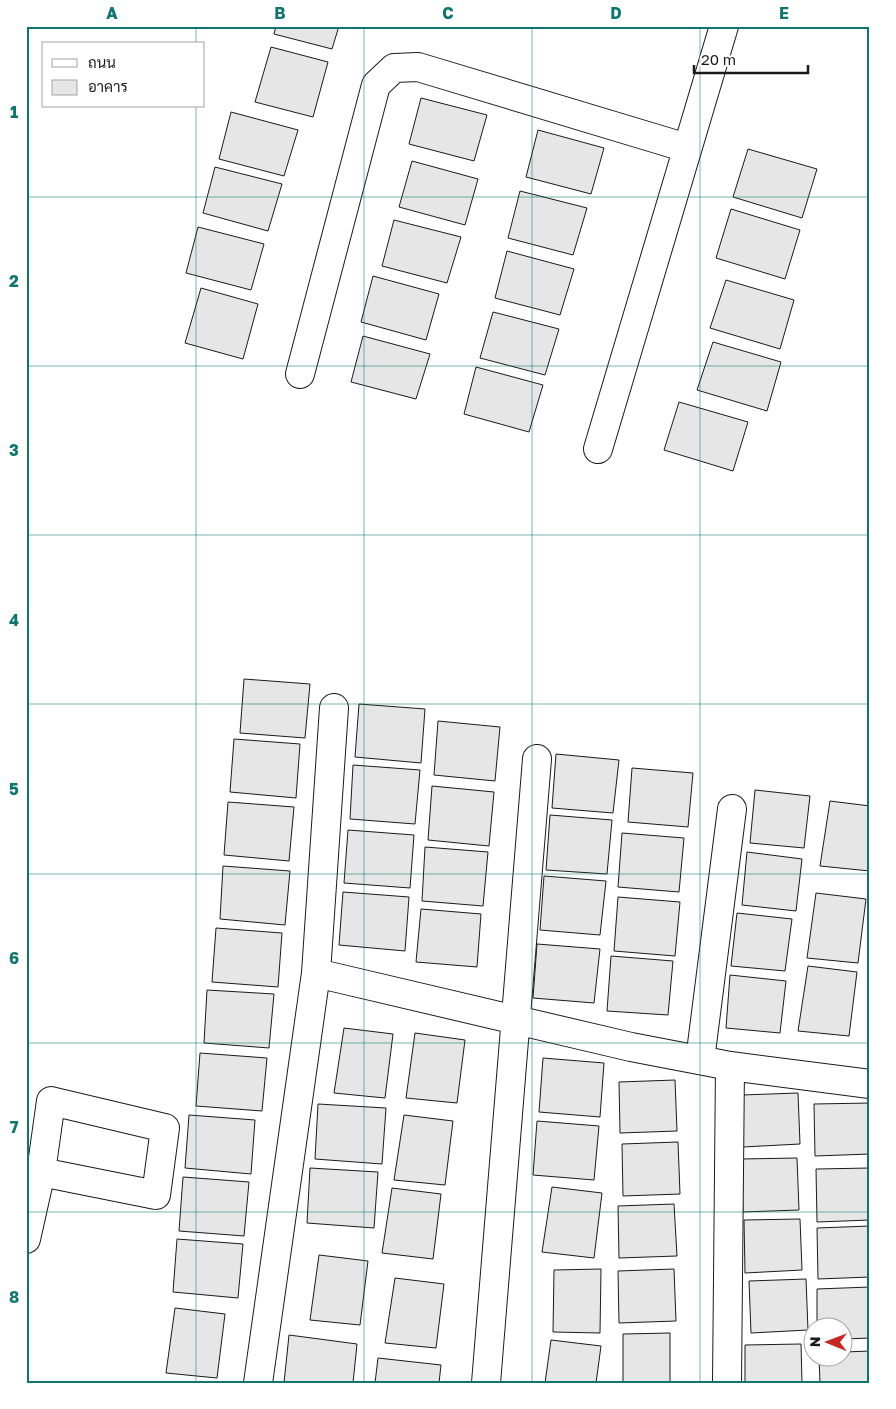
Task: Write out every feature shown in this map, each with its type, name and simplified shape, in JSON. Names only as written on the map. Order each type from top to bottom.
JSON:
[{"type":"street","points":[[598,449],[724,26]]},
{"type":"street","points":[[300,374],[376,85],[394,68],[418,67],[687,148]]},
{"type":"street","points":[[258,1383],[316,973],[334,708]]},
{"type":"street","points":[[486,1383],[537,759]]},
{"type":"street","points":[[700,1060],[732,809]]},
{"type":"street","points":[[316,973],[516,1021],[700,1060],[730,1066],[870,1084]]},
{"type":"street","points":[[727,1383],[730,1066]]},
{"type":"street","points":[[26,1239],[41,1172],[51,1101],[165,1128],[156,1195],[41,1172]]},
{"type":"building","points":[[276,26],[339,26],[332,49],[274,34]]},
{"type":"building","points":[[271,47],[328,62],[313,117],[255,102]]},
{"type":"building","points":[[421,98],[487,115],[474,161],[409,144]]},
{"type":"building","points":[[231,112],[298,130],[284,176],[219,159]]},
{"type":"building","points":[[538,130],[604,148],[591,194],[526,177]]},
{"type":"building","points":[[748,149],[817,169],[802,218],[733,197]]},
{"type":"building","points":[[412,161],[478,179],[465,225],[399,207]]},
{"type":"building","points":[[215,167],[282,184],[268,231],[203,213]]},
{"type":"building","points":[[520,191],[587,208],[573,255],[508,238]]},
{"type":"building","points":[[731,209],[800,230],[785,279],[716,258]]},
{"type":"building","points":[[394,220],[461,237],[447,283],[382,266]]},
{"type":"building","points":[[198,227],[264,244],[251,290],[186,273]]},
{"type":"building","points":[[507,251],[574,269],[560,315],[495,298]]},
{"type":"building","points":[[373,276],[439,294],[426,340],[361,322]]},
{"type":"building","points":[[726,280],[794,300],[780,349],[710,328]]},
{"type":"building","points":[[201,288],[258,304],[243,359],[185,343]]},
{"type":"building","points":[[493,312],[559,329],[545,375],[480,358]]},
{"type":"building","points":[[363,336],[430,354],[416,399],[351,382]]},
{"type":"building","points":[[713,342],[781,362],[767,411],[697,390]]},
{"type":"building","points":[[476,367],[543,385],[529,432],[464,414]]},
{"type":"building","points":[[679,402],[748,422],[733,471],[664,450]]},
{"type":"building","points":[[244,679],[310,684],[305,738],[240,733]]},
{"type":"building","points":[[359,704],[425,709],[421,763],[355,757]]},
{"type":"building","points":[[438,721],[500,727],[495,781],[434,775]]},
{"type":"building","points":[[234,739],[300,744],[296,798],[230,792]]},
{"type":"building","points":[[556,754],[619,760],[613,813],[552,808]]},
{"type":"building","points":[[353,765],[420,770],[415,824],[350,819]]},
{"type":"building","points":[[632,768],[693,773],[688,827],[628,822]]},
{"type":"building","points":[[432,786],[494,792],[489,846],[428,840]]},
{"type":"building","points":[[755,790],[810,796],[804,848],[750,843]]},
{"type":"building","points":[[830,801],[870,806],[870,871],[820,866]]},
{"type":"building","points":[[228,802],[294,807],[289,861],[224,855]]},
{"type":"building","points":[[550,815],[612,820],[607,874],[546,870]]},
{"type":"building","points":[[348,830],[414,835],[410,888],[344,883]]},
{"type":"building","points":[[622,833],[684,838],[679,892],[618,887]]},
{"type":"building","points":[[425,847],[488,852],[483,906],[422,901]]},
{"type":"building","points":[[747,852],[802,859],[796,911],[742,905]]},
{"type":"building","points":[[223,866],[290,871],[285,925],[220,919]]},
{"type":"building","points":[[544,876],[606,881],[600,935],[540,930]]},
{"type":"building","points":[[343,892],[409,897],[405,951],[339,945]]},
{"type":"building","points":[[816,893],[866,899],[858,963],[807,958]]},
{"type":"building","points":[[618,897],[680,902],[675,956],[614,951]]},
{"type":"building","points":[[421,909],[481,914],[477,967],[416,962]]},
{"type":"building","points":[[737,913],[792,919],[785,971],[731,966]]},
{"type":"building","points":[[216,928],[282,933],[278,987],[212,982]]},
{"type":"building","points":[[537,944],[600,949],[594,1003],[533,998]]},
{"type":"building","points":[[611,956],[673,961],[668,1015],[607,1011]]},
{"type":"building","points":[[808,966],[857,972],[849,1036],[798,1031]]},
{"type":"building","points":[[730,975],[786,981],[780,1033],[726,1028]]},
{"type":"building","points":[[207,990],[274,994],[269,1048],[204,1043]]},
{"type":"building","points":[[344,1028],[393,1034],[385,1098],[334,1093]]},
{"type":"building","points":[[415,1033],[465,1040],[457,1103],[406,1098]]},
{"type":"building","points":[[200,1053],[267,1058],[262,1111],[196,1106]]},
{"type":"building","points":[[543,1058],[604,1063],[600,1117],[539,1112]]},
{"type":"building","points":[[675,1080],[677,1131],[620,1133],[619,1082]]},
{"type":"building","points":[[798,1093],[800,1144],[743,1147],[742,1095]]},
{"type":"building","points":[[870,1103],[870,1154],[815,1156],[814,1104]]},
{"type":"building","points":[[318,1104],[386,1108],[382,1164],[315,1159]]},
{"type":"building","points":[[189,1115],[255,1120],[251,1174],[185,1168]]},
{"type":"building","points":[[404,1115],[453,1121],[445,1185],[394,1180]]},
{"type":"building","points":[[537,1121],[599,1126],[594,1180],[533,1175]]},
{"type":"building","points":[[678,1142],[680,1194],[623,1196],[622,1144]]},
{"type":"building","points":[[797,1158],[799,1210],[743,1212],[741,1159]]},
{"type":"building","points":[[310,1168],[378,1172],[374,1228],[307,1223]]},
{"type":"building","points":[[870,1168],[870,1220],[817,1222],[816,1169]]},
{"type":"building","points":[[183,1177],[249,1182],[244,1236],[179,1231]]},
{"type":"building","points":[[552,1187],[602,1193],[594,1258],[542,1252]]},
{"type":"building","points":[[392,1188],[441,1194],[433,1259],[382,1253]]},
{"type":"building","points":[[674,1204],[677,1256],[619,1258],[618,1206]]},
{"type":"building","points":[[800,1219],[802,1270],[745,1273],[744,1220]]},
{"type":"building","points":[[870,1226],[870,1277],[818,1279],[817,1228]]},
{"type":"building","points":[[177,1239],[243,1244],[238,1298],[173,1292]]},
{"type":"building","points":[[319,1255],[368,1261],[360,1325],[310,1320]]},
{"type":"building","points":[[601,1269],[600,1333],[553,1332],[554,1270]]},
{"type":"building","points":[[674,1269],[676,1321],[619,1323],[618,1271]]},
{"type":"building","points":[[395,1278],[444,1284],[436,1348],[385,1343]]},
{"type":"building","points":[[806,1279],[807,1316],[804,1316],[804,1330],[751,1333],[749,1281]]},
{"type":"building","points":[[870,1287],[870,1338],[854,1339],[854,1316],[817,1316],[817,1289]]},
{"type":"building","points":[[175,1308],[225,1314],[217,1378],[166,1373]]},
{"type":"building","points":[[670,1333],[670,1383],[623,1383],[623,1334]]},
{"type":"building","points":[[289,1335],[357,1344],[353,1383],[284,1383]]},
{"type":"building","points":[[551,1340],[601,1346],[596,1383],[545,1383]]},
{"type":"building","points":[[801,1344],[802,1383],[745,1383],[745,1345]]},
{"type":"building","points":[[870,1351],[870,1383],[820,1383],[819,1366],[854,1366],[854,1352]]},
{"type":"building","points":[[378,1358],[441,1365],[439,1383],[375,1383]]}]
